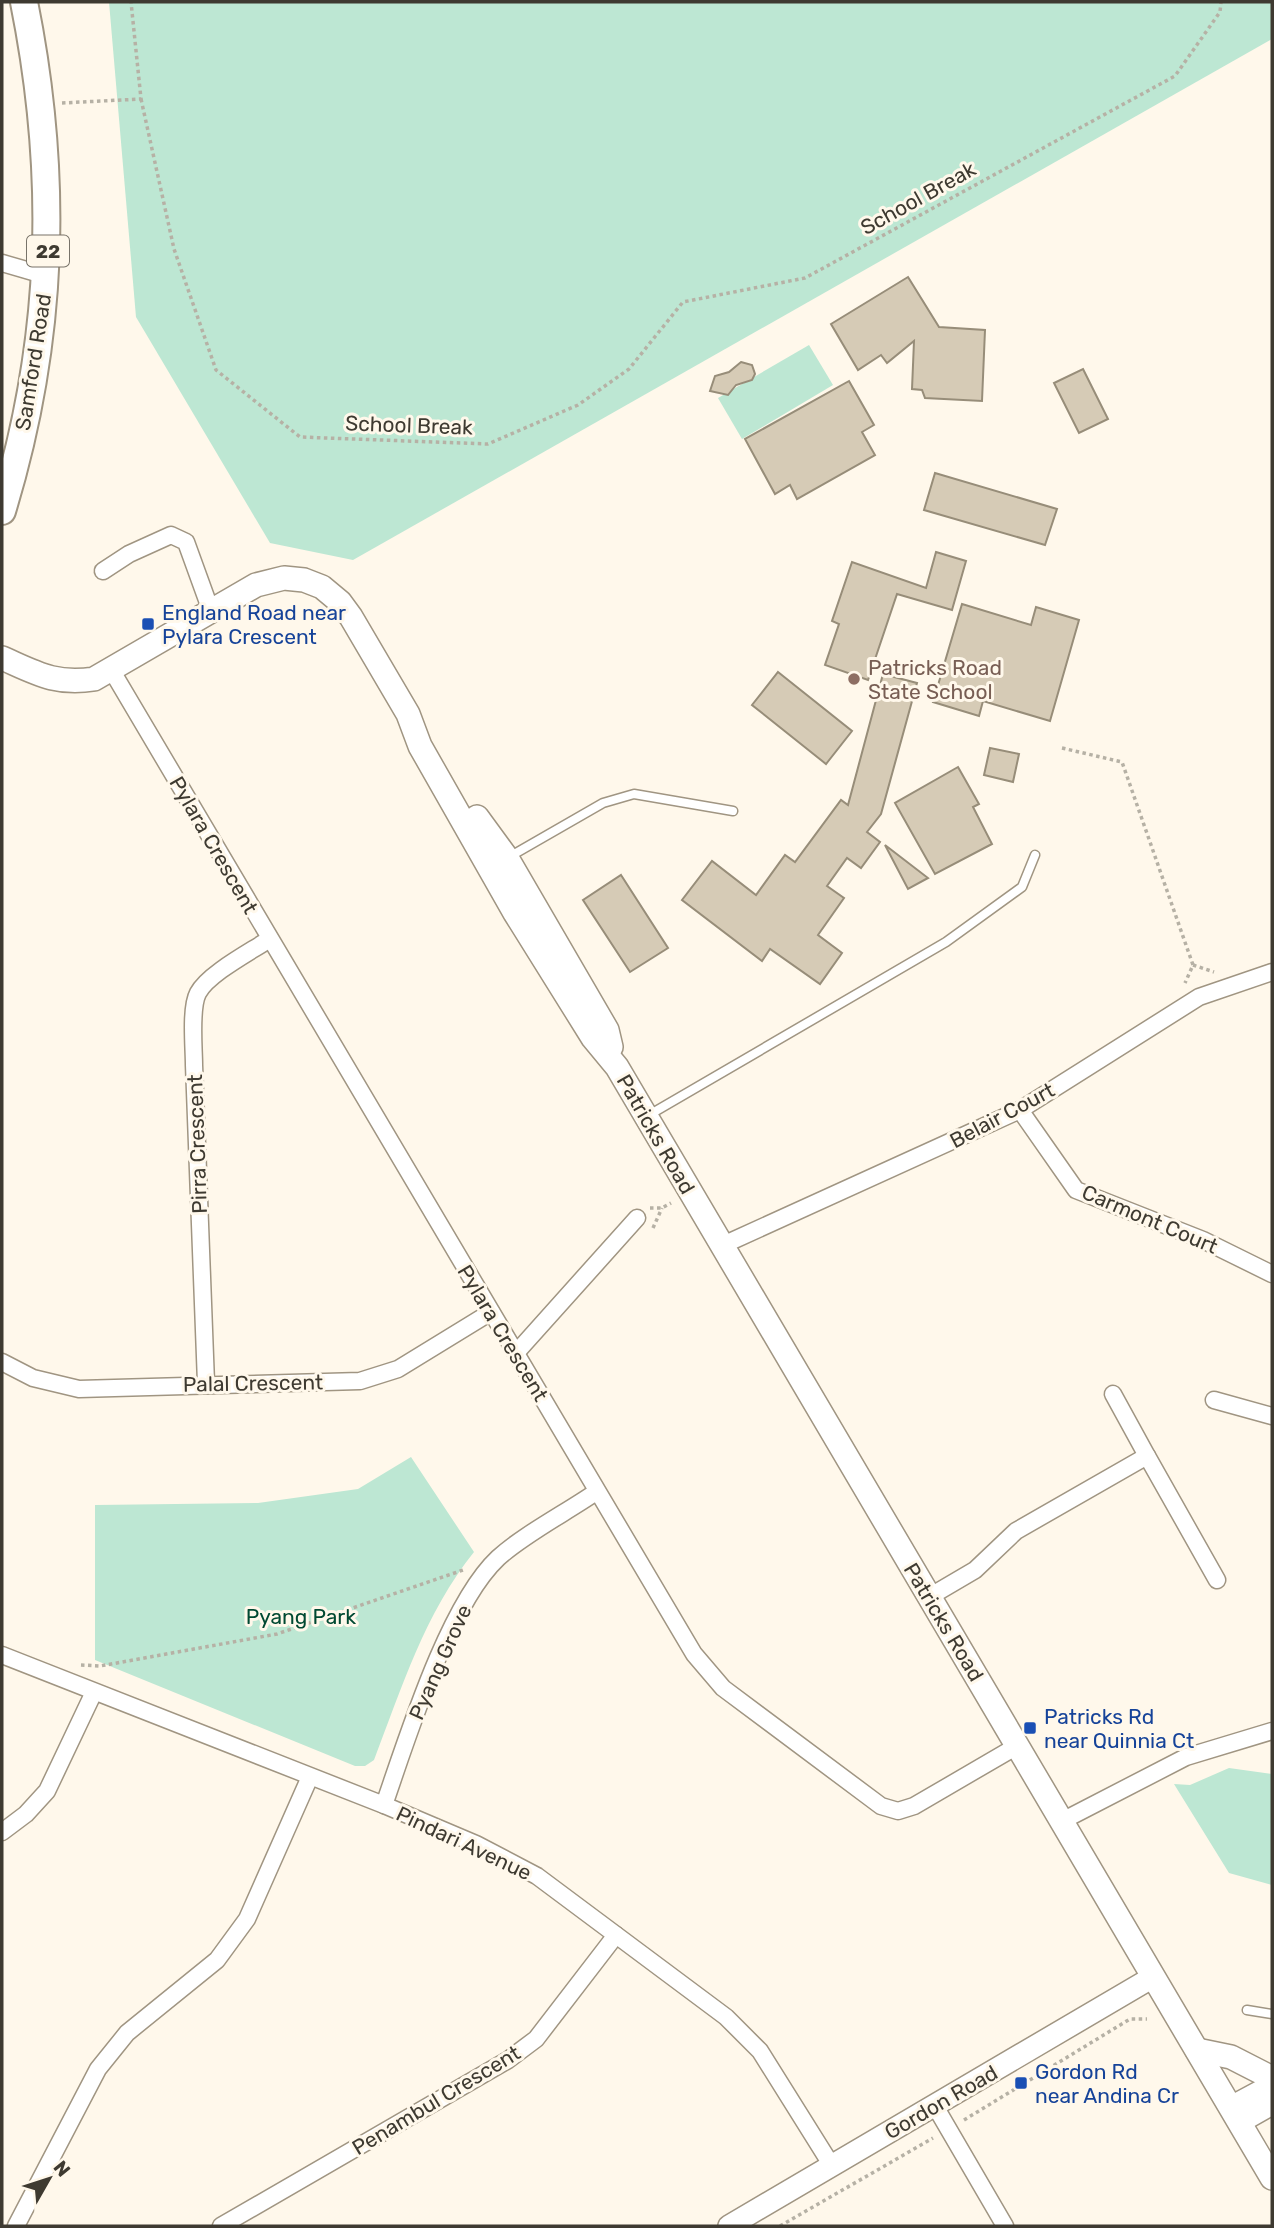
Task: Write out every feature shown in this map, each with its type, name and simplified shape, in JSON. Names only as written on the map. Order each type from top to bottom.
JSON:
[{"type":"main road","name":"Samford Road","points":[[2,511],[27,415],[38,354],[47,276],[47,188],[41,103],[24,2]]},
{"type":"main road","name":"Patricks Road","points":[[211,611],[271,579],[304,580],[322,587],[340,602],[408,714],[420,746],[515,913],[539,947],[593,1038],[617,1067],[1272,2178]]},
{"type":"main road","points":[[2,658],[62,682],[94,679],[112,671],[211,611]]},
{"type":"main road","name":"Patricks Road","points":[[408,714],[431,739],[487,834],[507,858],[607,1030],[617,1067]]},
{"type":"main road","points":[[1197,2050],[1231,2057],[1272,2078]]},
{"type":"street","points":[[2,263],[47,276]]},
{"type":"street","points":[[103,571],[129,554],[171,535],[178,536],[186,541],[211,611]]},
{"type":"street","name":"Pylara Crescent","points":[[112,671],[268,940],[694,1654],[723,1688],[881,1806],[898,1811],[914,1806],[1017,1746]]},
{"type":"street","name":"Pirra Crescent","points":[[206,1383],[194,1065],[198,993],[220,973],[268,940]]},
{"type":"street","name":"Belair Court","points":[[723,1245],[1020,1110],[1199,997],[1272,972]]},
{"type":"street","name":"Carmont Court","points":[[1020,1110],[1076,1190],[1203,1240],[1272,1274]]},
{"type":"street","points":[[516,1353],[637,1218]]},
{"type":"street","name":"Palal Crescent","points":[[2,1362],[33,1378],[79,1389],[206,1383],[360,1381],[398,1369],[491,1312]]},
{"type":"street","points":[[1113,1394],[1217,1580]]},
{"type":"street","points":[[1214,1400],[1272,1416]]},
{"type":"street","points":[[929,1597],[975,1570],[1016,1531],[1147,1456]]},
{"type":"street","name":"Pyang Grove","points":[[384,1805],[451,1629],[472,1592],[498,1558],[596,1492]]},
{"type":"street","name":"Pindari Avenue","points":[[2,1655],[309,1779],[384,1805],[476,1844],[537,1876],[726,2017],[760,2052],[832,2166]]},
{"type":"street","points":[[2,1832],[26,1814],[47,1791],[94,1692]]},
{"type":"street","points":[[1062,1821],[1186,1757],[1272,1731]]},
{"type":"street","points":[[16,2226],[98,2069],[127,2034],[217,1960],[247,1919],[309,1779]]},
{"type":"street","name":"Penambul Crescent","points":[[221,2226],[508,2060],[536,2039],[616,1935]]},
{"type":"street","name":"Gordon Road","points":[[729,2226],[1153,1977]]},
{"type":"street","points":[[1235,2114],[1272,2085]]},
{"type":"street","points":[[1235,2114],[1272,2104]]},
{"type":"street","points":[[935,2106],[1005,2226]]},
{"type":"lane","points":[[507,858],[603,803],[634,794],[733,811]]},
{"type":"lane","points":[[646,1117],[946,942],[1022,887],[1035,855]]},
{"type":"lane","points":[[1247,2010],[1272,2014]]},
{"type":"path","name":"School Break","points":[[131,2],[141,99],[174,249],[216,370],[300,437],[488,443],[578,405],[629,369],[683,302],[805,278],[1175,76],[1220,12],[1221,2]]},
{"type":"path","points":[[41,103],[100,103],[141,99]]},
{"type":"path","points":[[1062,748],[1122,762],[1193,965],[1185,983]]},
{"type":"path","points":[[1193,965],[1215,972]]},
{"type":"path","points":[[649,1234],[659,1222],[662,1208]]},
{"type":"path","points":[[100,1666],[277,1634],[498,1558]]},
{"type":"green space","points":[[109,2],[1272,2],[1272,39],[353,560],[270,543],[136,317]]},
{"type":"green space","points":[[809,345],[833,385],[742,439],[718,398]]},
{"type":"green space","name":"Pyang Park","points":[[411,1457],[474,1552],[457,1575],[428,1625],[374,1760],[365,1766],[355,1766],[95,1660],[95,1505],[258,1503],[358,1489]]},
{"type":"green space","points":[[1229,1768],[1272,1774],[1272,1885],[1229,1873],[1174,1784],[1190,1785]]},
{"type":"building","points":[[908,277],[939,327],[985,330],[982,401],[925,398],[922,390],[912,389],[914,341],[887,363],[881,355],[858,370],[831,324]]},
{"type":"building","points":[[741,362],[752,365],[755,374],[752,380],[736,385],[728,395],[710,391],[715,376],[729,372]]},
{"type":"building","points":[[1083,369],[1108,419],[1079,433],[1054,383]]},
{"type":"building","points":[[849,381],[874,425],[862,432],[875,455],[797,499],[790,485],[775,494],[745,439]]},
{"type":"building","points":[[935,473],[1057,509],[1045,545],[924,510]]},
{"type":"building","points":[[936,552],[966,561],[952,610],[897,594],[868,680],[825,665],[839,624],[832,621],[852,562],[926,588]]},
{"type":"building","points":[[962,604],[1031,625],[1036,607],[1079,620],[1050,721],[983,701],[979,716],[933,702]]},
{"type":"building","points":[[778,672],[852,731],[826,764],[752,705]]},
{"type":"building","points":[[883,674],[917,683],[881,814],[867,832],[880,842],[861,868],[847,858],[827,886],[844,898],[818,935],[842,953],[820,984],[770,949],[762,961],[682,900],[712,861],[756,895],[785,855],[795,862],[841,800],[848,805]]},
{"type":"building","points":[[990,748],[1019,754],[1013,782],[984,775]]},
{"type":"building","points":[[958,767],[979,804],[973,807],[992,844],[935,874],[895,803]]},
{"type":"building","points":[[885,845],[928,878],[908,889]]},
{"type":"building","points":[[621,875],[668,948],[630,972],[583,900]]},
{"type":"place","name":"England Road near Pylara Crescent","points":[[148,624]]},
{"type":"place","name":"Patricks Road State School","points":[[854,679]]},
{"type":"place","name":"Patricks Rd near Quinnia Ct","points":[[1030,1728]]},
{"type":"place","name":"Gordon Rd near Andina Cr","points":[[1021,2083]]}]
